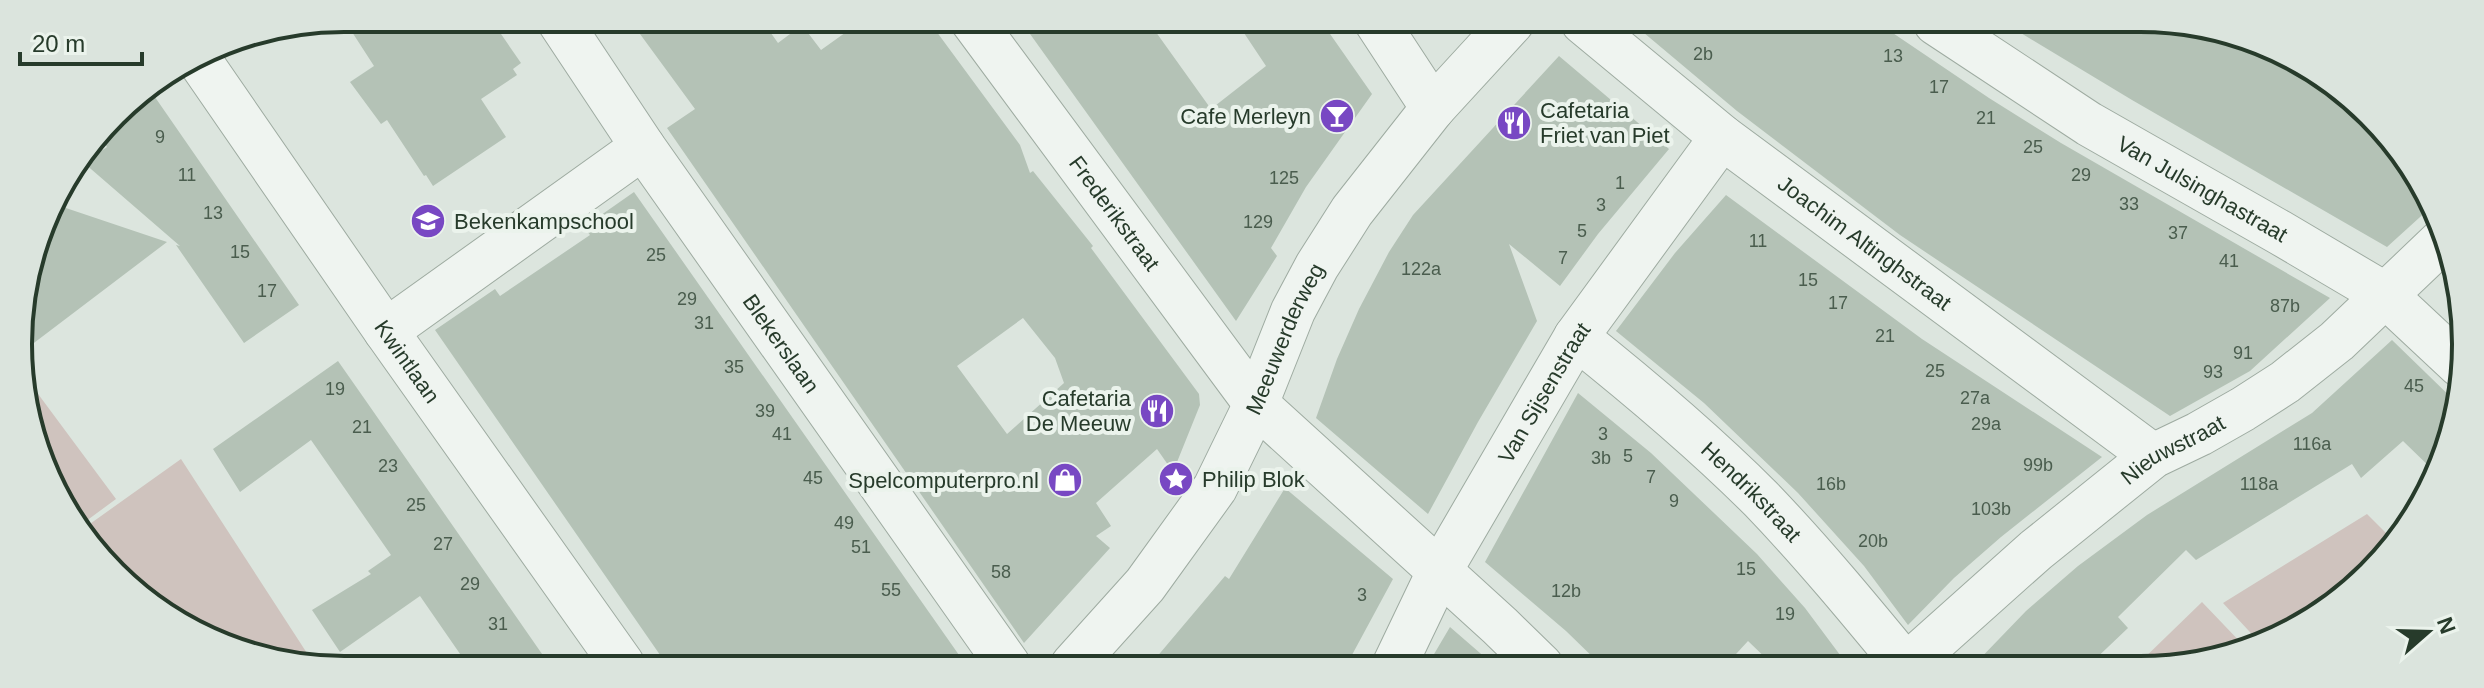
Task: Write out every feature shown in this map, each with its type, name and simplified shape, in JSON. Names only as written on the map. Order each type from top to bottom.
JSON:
[{"type":"street","name":"Blekerslaan","points":[[567,32],[643,147],[1002,656]]},
{"type":"street","name":"Frederikstraat","points":[[981,32],[1256,404],[1531,656]]},
{"type":"street","points":[[1383,32],[1433,108]]},
{"type":"street","name":"Meeuwerderweg","points":[[1081,656],[1145,585],[1215,488],[1256,404],[1283,334],[1317,266],[1352,211],[1433,108],[1503,32]]},
{"type":"street","name":"Joachim Altinghstraat","points":[[1595,32],[1722,137],[2153,456]]},
{"type":"street","name":"Van Julsinghastraat","points":[[1950,32],[2089,124],[2384,294],[2451,357]]},
{"type":"street","name":"Kwintlaan","points":[[203,66],[616,656]]},
{"type":"street","name":"Van Sijsenstraat","points":[[1399,656],[1439,572],[1576,337],[1722,137]]},
{"type":"street","points":[[386,331],[643,147]]},
{"type":"street","name":"Nieuwstraat","points":[[1917,656],[2036,550],[2153,456],[2210,428],[2285,382],[2337,341],[2436,247]]},
{"type":"street","name":"Hendrikstraat","points":[[1576,337],[1682,425],[1761,500],[1823,566],[1898,656]]},
{"type":"shaded area","points":[[36,391],[116,499],[87,520],[56,463]]},
{"type":"shaded area","points":[[181,459],[307,653],[244,639],[188,614],[138,579],[109,550],[90,524]]},
{"type":"shaded area","points":[[2367,514],[2388,535],[2361,565],[2330,592],[2296,614],[2259,632],[2252,635],[2223,603]]},
{"type":"shaded area","points":[[2202,602],[2238,640],[2201,650],[2147,656]]},
{"type":"building","points":[[352,32],[500,32],[521,63],[513,69],[517,75],[481,99],[506,137],[433,186],[387,120],[381,124],[350,82],[374,66]]},
{"type":"building","points":[[639,32],[770,32],[778,43],[793,32],[807,32],[821,50],[846,32],[937,32],[1020,145],[1030,173],[1033,171],[1093,246],[1091,248],[1199,394],[1200,405],[1173,472],[1157,449],[1096,503],[1111,526],[1096,536],[1110,548],[1024,643],[667,128],[695,109]],"holes":[[[1023,318],[1055,358],[1064,383],[1007,434],[957,366]]]},
{"type":"building","points":[[1029,32],[1156,32],[1211,109],[1266,66],[1243,32],[1329,32],[1372,94],[1306,187],[1271,248],[1277,256],[1236,321]]},
{"type":"building","points":[[1643,32],[1891,32],[2061,143],[2330,298],[2250,371],[2170,416],[1900,235],[1737,111]]},
{"type":"building","points":[[2019,32],[2181,35],[2221,43],[2278,64],[2330,96],[2361,123],[2388,154],[2423,214],[2387,247]]},
{"type":"building","points":[[1559,56],[1669,149],[1598,234],[1560,286],[1509,244],[1537,321],[1428,514],[1316,418],[1359,309],[1413,215]]},
{"type":"building","points":[[154,96],[299,305],[244,343],[176,245],[180,246],[88,166],[95,155],[107,147],[105,143],[109,138]]},
{"type":"building","points":[[634,192],[960,656],[661,656],[435,330],[495,289],[500,296],[590,235],[584,227]]},
{"type":"building","points":[[1726,195],[1922,339],[2102,457],[2001,537],[1954,578],[1908,625],[1864,566],[1798,493],[1704,403],[1616,331],[1675,253]]},
{"type":"building","points":[[63,207],[167,242],[32,344],[38,283]]},
{"type":"building","points":[[2392,340],[2448,394],[2427,465],[2403,441],[2361,478],[2352,464],[2196,560],[2186,550],[2118,617],[2128,628],[2099,656],[1983,656],[2026,611],[2078,566],[2147,515],[2312,413]]},
{"type":"building","points":[[338,361],[543,656],[461,656],[420,596],[340,652],[312,610],[371,574],[368,571],[391,555],[311,440],[240,492],[213,449]]},
{"type":"building","points":[[1578,393],[1651,453],[1757,554],[1805,608],[1841,656],[1764,656],[1748,641],[1734,656],[1592,656],[1485,562]]},
{"type":"building","points":[[1285,488],[1393,579],[1351,656],[1158,656],[1225,576],[1229,579]]},
{"type":"building","points":[[1450,627],[1483,656],[1433,656]]},
{"type":"place","name":"Cafe Merleyn","points":[[1337,116]]},
{"type":"place","name":"Cafetaria Friet van Piet","points":[[1514,123]]},
{"type":"place","name":"Bekenkampschool","points":[[428,221]]},
{"type":"place","name":"Cafetaria De Meeuw","points":[[1157,411]]},
{"type":"place","name":"Philip Blok","points":[[1176,479]]},
{"type":"place","name":"Spelcomputerpro.nl","points":[[1065,480]]}]
